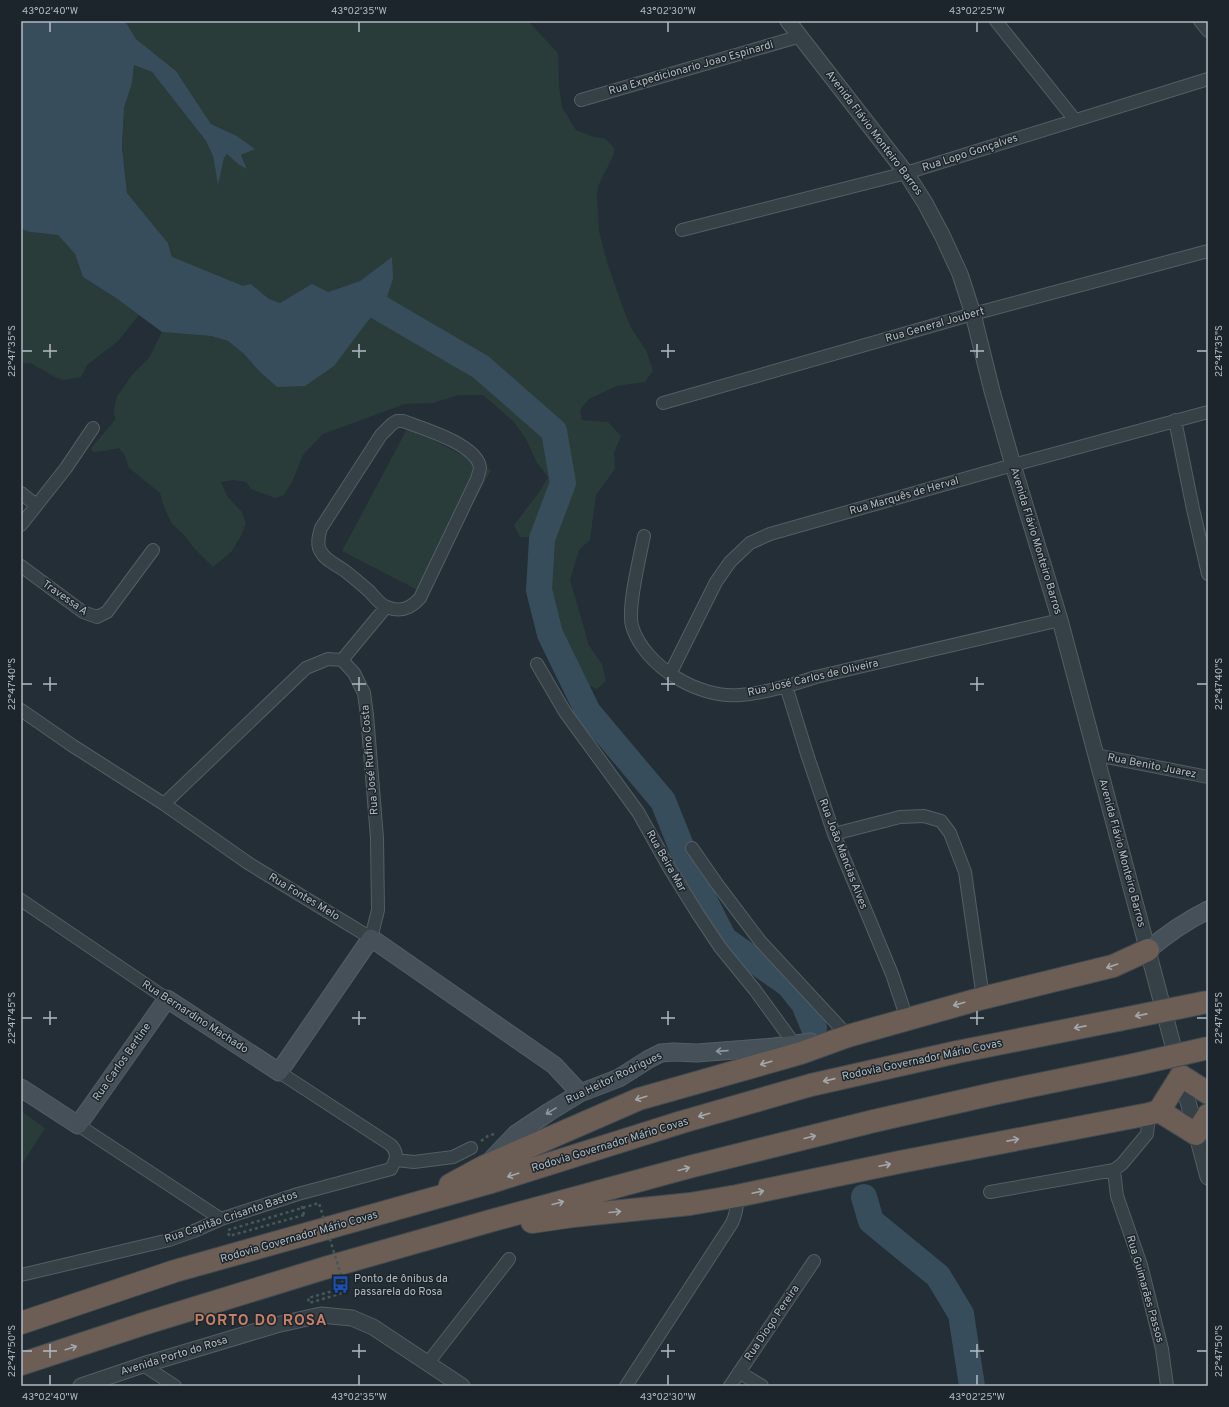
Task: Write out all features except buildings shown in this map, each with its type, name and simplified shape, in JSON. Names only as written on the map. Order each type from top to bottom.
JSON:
[{"type":"highway","points":[[412,1205],[485,1166],[639,1099],[820,1043],[983,998],[1113,966],[1148,950]]},
{"type":"highway","name":"Rodovia Governador Mário Covas","points":[[21,1323],[175,1271],[488,1184],[682,1122],[811,1085],[957,1052],[1207,1002]]},
{"type":"highway","points":[[21,1364],[143,1324],[325,1268],[490,1221],[693,1166],[997,1093],[1208,1048]]},
{"type":"highway","points":[[1154,1112],[1181,1076],[1208,1093]]},
{"type":"highway","points":[[143,1324],[212,1314],[340,1282],[460,1241],[538,1221],[690,1204],[737,1196],[1154,1112],[1196,1134],[1208,1115]]},
{"type":"main road","points":[[1148,950],[1166,935],[1187,921],[1208,910]]},
{"type":"main road","name":"Rua José Rufino Costa","points":[[279,1072],[371,938]]},
{"type":"main road","name":"Rua Fontes Melo","points":[[371,938],[554,1065],[580,1093]]},
{"type":"main road","name":"Rua Bernardino Machado","points":[[167,999],[279,1072]]},
{"type":"main road","name":"Rua Carlos Bertine","points":[[78,1125],[167,999]]},
{"type":"main road","name":"Rua Heitor Rodrigues","points":[[485,1166],[516,1134],[532,1123],[580,1093],[619,1078],[661,1053],[697,1053],[820,1043]]},
{"type":"main road","points":[[21,1088],[78,1125]]},
{"type":"street","name":"Avenida Flávio Monteiro Barros","points":[[788,21],[906,174],[925,203],[960,274],[973,314],[992,391],[1013,465],[1060,620],[1208,1177]]},
{"type":"street","points":[[996,21],[1075,120]]},
{"type":"street","points":[[1200,21],[1208,31]]},
{"type":"street","name":"Rua Expedicionario Joao Espinardi","points":[[581,100],[801,36]]},
{"type":"street","name":"Rua Lopo Gonçalves","points":[[682,230],[906,174],[1208,79]]},
{"type":"street","name":"Rua General Joubert","points":[[663,403],[973,314],[1208,251]]},
{"type":"street","name":"Rua Marquês de Herval","points":[[670,674],[716,582],[730,562],[750,543],[770,534],[1013,465],[1208,412]]},
{"type":"street","points":[[1175,420],[1208,574]]},
{"type":"street","points":[[397,421],[403,421],[456,442],[475,457],[480,468],[478,479],[420,598],[407,609],[399,610],[386,607],[357,581],[329,561],[321,552],[319,546],[319,536],[321,528],[381,435],[392,424],[397,421]]},
{"type":"street","points":[[21,525],[66,468],[93,428]]},
{"type":"street","points":[[21,493],[36,505]]},
{"type":"street","name":"Rua José Carlos de Oliveira","points":[[644,536],[631,609],[632,625],[639,640],[653,660],[670,674],[696,688],[722,695],[739,695],[786,686],[816,677],[1060,620]]},
{"type":"street","name":"Travessa A","points":[[21,566],[83,612],[98,617],[107,612],[153,550]]},
{"type":"street","points":[[164,804],[306,668],[328,659],[342,660],[386,607]]},
{"type":"street","name":"Rua José Rufino Costa","points":[[342,660],[354,673],[364,693],[367,715],[377,838],[378,910],[371,938]]},
{"type":"street","name":"Rua Beira Mar","points":[[537,664],[565,712],[638,812],[670,869],[720,947],[755,990],[820,1043]]},
{"type":"street","name":"Rua João Mancias Alves","points":[[786,686],[834,834],[892,974],[907,1019]]},
{"type":"street","name":"Rua Fontes Melo","points":[[21,710],[73,746],[164,804],[248,863],[371,938]]},
{"type":"street","name":"Rua Benito Juarez","points":[[1096,755],[1208,777]]},
{"type":"street","points":[[834,834],[900,817],[924,816],[940,821],[950,833],[964,872],[983,998]]},
{"type":"street","points":[[692,848],[760,941],[820,1043]]},
{"type":"street","name":"Rua Bernardino Machado","points":[[21,900],[167,999]]},
{"type":"street","name":"Rua Bernardino Machado","points":[[279,1072],[391,1145],[395,1149],[396,1160]]},
{"type":"street","points":[[990,1192],[1114,1170],[1122,1164],[1147,1134],[1154,1112]]},
{"type":"street","points":[[78,1125],[221,1219]]},
{"type":"street","points":[[396,1160],[414,1162],[453,1157],[471,1148]]},
{"type":"street","name":"Rua Capitão Crisanto Bastos","points":[[21,1275],[169,1240],[221,1219],[305,1192],[391,1169],[396,1160]]},
{"type":"street","name":"Rua Guimarães Passos","points":[[1114,1170],[1116,1196],[1141,1265],[1162,1349],[1167,1386]]},
{"type":"street","points":[[626,1386],[732,1223],[736,1215],[738,1205],[737,1196]]},
{"type":"street","points":[[427,1364],[509,1259]]},
{"type":"street","name":"Rua Diogo Pereira","points":[[730,1386],[814,1261]]},
{"type":"street","name":"Avenida Porto do Rosa","points":[[81,1386],[143,1365],[276,1325],[321,1315],[352,1318],[373,1327],[462,1386]]},
{"type":"street","points":[[143,1365],[175,1386]]},
{"type":"street","points":[[739,1372],[762,1386]]},
{"type":"path","points":[[304,1215],[228,1236],[228,1230],[319,1203],[340,1282],[346,1292],[309,1303],[308,1298],[340,1282]]},
{"type":"green space","points":[[124,21],[528,21],[558,53],[559,86],[562,107],[576,130],[591,136],[606,139],[615,149],[598,186],[597,199],[599,231],[608,265],[620,300],[631,328],[646,350],[653,371],[645,382],[617,386],[589,399],[580,410],[582,420],[608,422],[621,436],[614,453],[615,469],[596,495],[590,540],[579,550],[570,580],[588,644],[602,664],[606,681],[597,689],[581,681],[556,621],[546,572],[549,533],[564,495],[548,509],[534,537],[520,537],[514,525],[540,491],[548,477],[537,463],[526,439],[514,422],[483,395],[459,395],[433,403],[405,404],[323,434],[303,455],[292,482],[284,495],[275,498],[251,489],[246,482],[233,480],[221,482],[227,496],[242,512],[246,523],[242,534],[232,551],[213,567],[172,524],[164,507],[160,493],[129,468],[125,456],[119,448],[93,452],[91,448],[115,420],[114,409],[117,396],[132,375],[149,358],[162,332],[211,336],[228,341],[243,353],[260,372],[277,387],[367,322],[386,300],[391,258],[360,281],[328,292],[280,303],[269,299],[251,284],[204,293],[180,286],[168,243],[127,193],[122,147],[124,108],[132,83],[134,65],[152,72],[206,141],[213,156],[218,184],[224,158],[227,154],[238,164],[247,168],[241,155],[254,149],[237,136],[211,124],[176,71],[136,39]]},
{"type":"green space","points":[[21,229],[30,232],[58,235],[75,254],[83,277],[139,315],[117,342],[87,365],[81,377],[63,380],[30,363],[21,363]]},
{"type":"green space","points":[[408,427],[491,470],[425,594],[342,551]]},
{"type":"green space","points":[[21,1111],[45,1128],[21,1166]]},
{"type":"water","points":[[21,21],[124,21],[136,39],[176,71],[211,124],[237,136],[255,149],[241,155],[247,169],[238,164],[227,154],[224,158],[218,185],[213,156],[206,141],[152,72],[134,65],[132,83],[124,108],[122,147],[127,193],[168,243],[180,286],[204,293],[251,284],[269,299],[280,303],[312,284],[328,292],[360,281],[392,257],[393,279],[386,300],[367,322],[334,366],[305,386],[277,387],[260,372],[243,353],[228,341],[211,336],[162,332],[116,298],[83,277],[75,254],[58,235],[30,232],[21,229]]},
{"type":"waterway","points":[[146,258],[150,262],[253,304]]},
{"type":"waterway","points":[[347,305],[368,301],[481,367],[554,431],[563,483],[542,539],[539,590],[550,634],[588,712],[663,801],[697,886],[724,939],[789,985],[804,1004],[814,1028]]},
{"type":"waterway","points":[[864,1197],[871,1221],[938,1276],[961,1314],[972,1386]]},
{"type":"place","name":"Ponto de ônibus da passarela do Rosa","points":[[341,1285]]},
{"type":"district","name":"PORTO DO ROSA","points":[[261,1321]]}]
